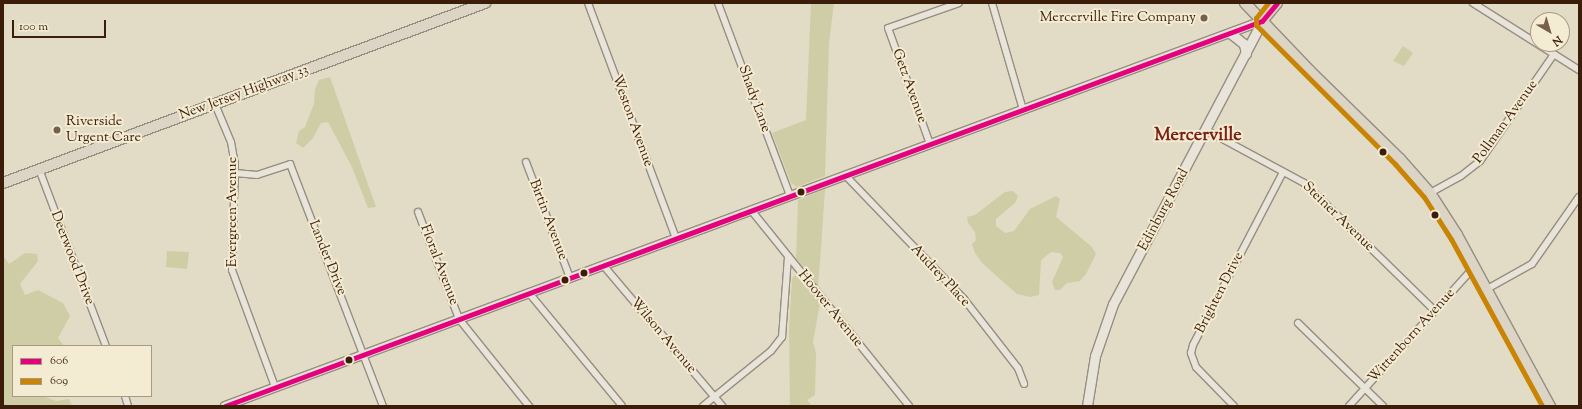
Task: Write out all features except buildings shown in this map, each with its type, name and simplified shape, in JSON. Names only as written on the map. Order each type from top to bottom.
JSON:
[{"type":"main road","name":"New Jersey Highway 33","points":[[3,183],[485,3]]},
{"type":"main road","points":[[1245,3],[1400,159],[1430,193],[1475,266],[1550,406]]},
{"type":"main road","points":[[1262,21],[1277,3]]},
{"type":"main road","name":"Edinburg Road","points":[[1087,406],[1095,356],[1111,309],[1262,21]]},
{"type":"main road","points":[[1230,33],[1244,44],[1246,54]]},
{"type":"street","name":"Weston Avenue","points":[[588,3],[676,238]]},
{"type":"street","name":"Shady Lane","points":[[718,3],[790,196]]},
{"type":"street","name":"Getz Avenue","points":[[930,144],[888,28],[959,3]]},
{"type":"street","points":[[992,3],[1023,110]]},
{"type":"street","points":[[1473,3],[1579,70]]},
{"type":"street","points":[[225,406],[1262,21]]},
{"type":"street","name":"Pollman Avenue","points":[[1430,193],[1461,176],[1480,161],[1554,54]]},
{"type":"street","name":"Evergreen Avenue","points":[[215,104],[231,142],[235,172],[232,270],[275,388]]},
{"type":"street","name":"Steiner Avenue","points":[[1206,130],[1304,183],[1435,311]]},
{"type":"street","name":"Birtin Avenue","points":[[526,162],[570,278]]},
{"type":"street","name":"Lander Drive","points":[[235,172],[257,175],[290,164],[383,406]]},
{"type":"street","name":"Deerwood Drive","points":[[39,169],[106,345]]},
{"type":"street","name":"Brighten Drive","points":[[1234,406],[1196,367],[1191,353],[1193,345],[1283,172]]},
{"type":"street","name":"Audrey Place","points":[[845,175],[964,300],[1018,368],[1024,384]]},
{"type":"street","points":[[1487,289],[1532,264],[1579,197]]},
{"type":"street","name":"Hoover Avenue","points":[[751,210],[909,406]]},
{"type":"street","name":"Floral Avenue","points":[[418,212],[459,319],[529,406]]},
{"type":"street","points":[[703,406],[771,351],[782,337],[788,257]]},
{"type":"street","name":"Wilson Avenue","points":[[603,265],[722,406]]},
{"type":"street","name":"Wittenborn Avenue","points":[[1349,406],[1475,266]]},
{"type":"street","points":[[529,293],[622,406]]},
{"type":"street","points":[[1298,323],[1383,406]]},
{"type":"shaded area","points":[[811,3],[834,3],[829,43],[825,176],[797,187],[791,183],[772,133],[806,120]]},
{"type":"shaded area","points":[[1403,46],[1413,53],[1404,66],[1393,61]]},
{"type":"shaded area","points":[[330,77],[376,207],[368,208],[352,167],[328,122],[321,123],[313,138],[303,148],[296,143],[299,131],[305,127],[314,104],[315,89],[319,80]]},
{"type":"shaded area","points":[[825,189],[818,287],[796,258],[798,200]]},
{"type":"shaded area","points":[[1013,191],[1018,196],[1015,203],[996,219],[996,226],[1005,233],[1014,231],[1030,209],[1056,196],[1060,199],[1056,217],[1092,247],[1096,254],[1086,274],[1080,281],[1067,283],[1060,290],[1055,290],[1052,282],[1063,257],[1060,253],[1051,252],[1041,260],[1039,295],[1030,297],[1017,294],[983,264],[975,253],[972,244],[976,240],[975,232],[968,223],[967,217],[975,215],[1005,192]]},
{"type":"shaded area","points":[[167,251],[189,252],[187,269],[166,267]]},
{"type":"shaded area","points":[[25,253],[37,254],[38,261],[20,284],[25,295],[38,290],[63,303],[70,316],[58,338],[63,345],[12,345],[12,397],[46,397],[56,401],[69,399],[72,406],[3,406],[3,255],[9,264]]},
{"type":"shaded area","points":[[795,275],[820,303],[813,342],[816,353],[815,395],[807,400],[812,406],[790,406],[789,330],[792,278]]},
{"type":"transit line","name":"609","points":[[1268,3],[1256,18],[1256,25],[1395,164],[1424,197],[1451,239],[1542,406]]},
{"type":"transit line","name":"606","points":[[225,406],[1262,21],[1277,3]]},
{"type":"place","name":"Mercerville Fire Company","points":[[1204,18]]},
{"type":"place","name":"Riverside Urgent Care","points":[[57,130]]},
{"type":"district","name":"Mercerville","points":[[1198,136]]}]
